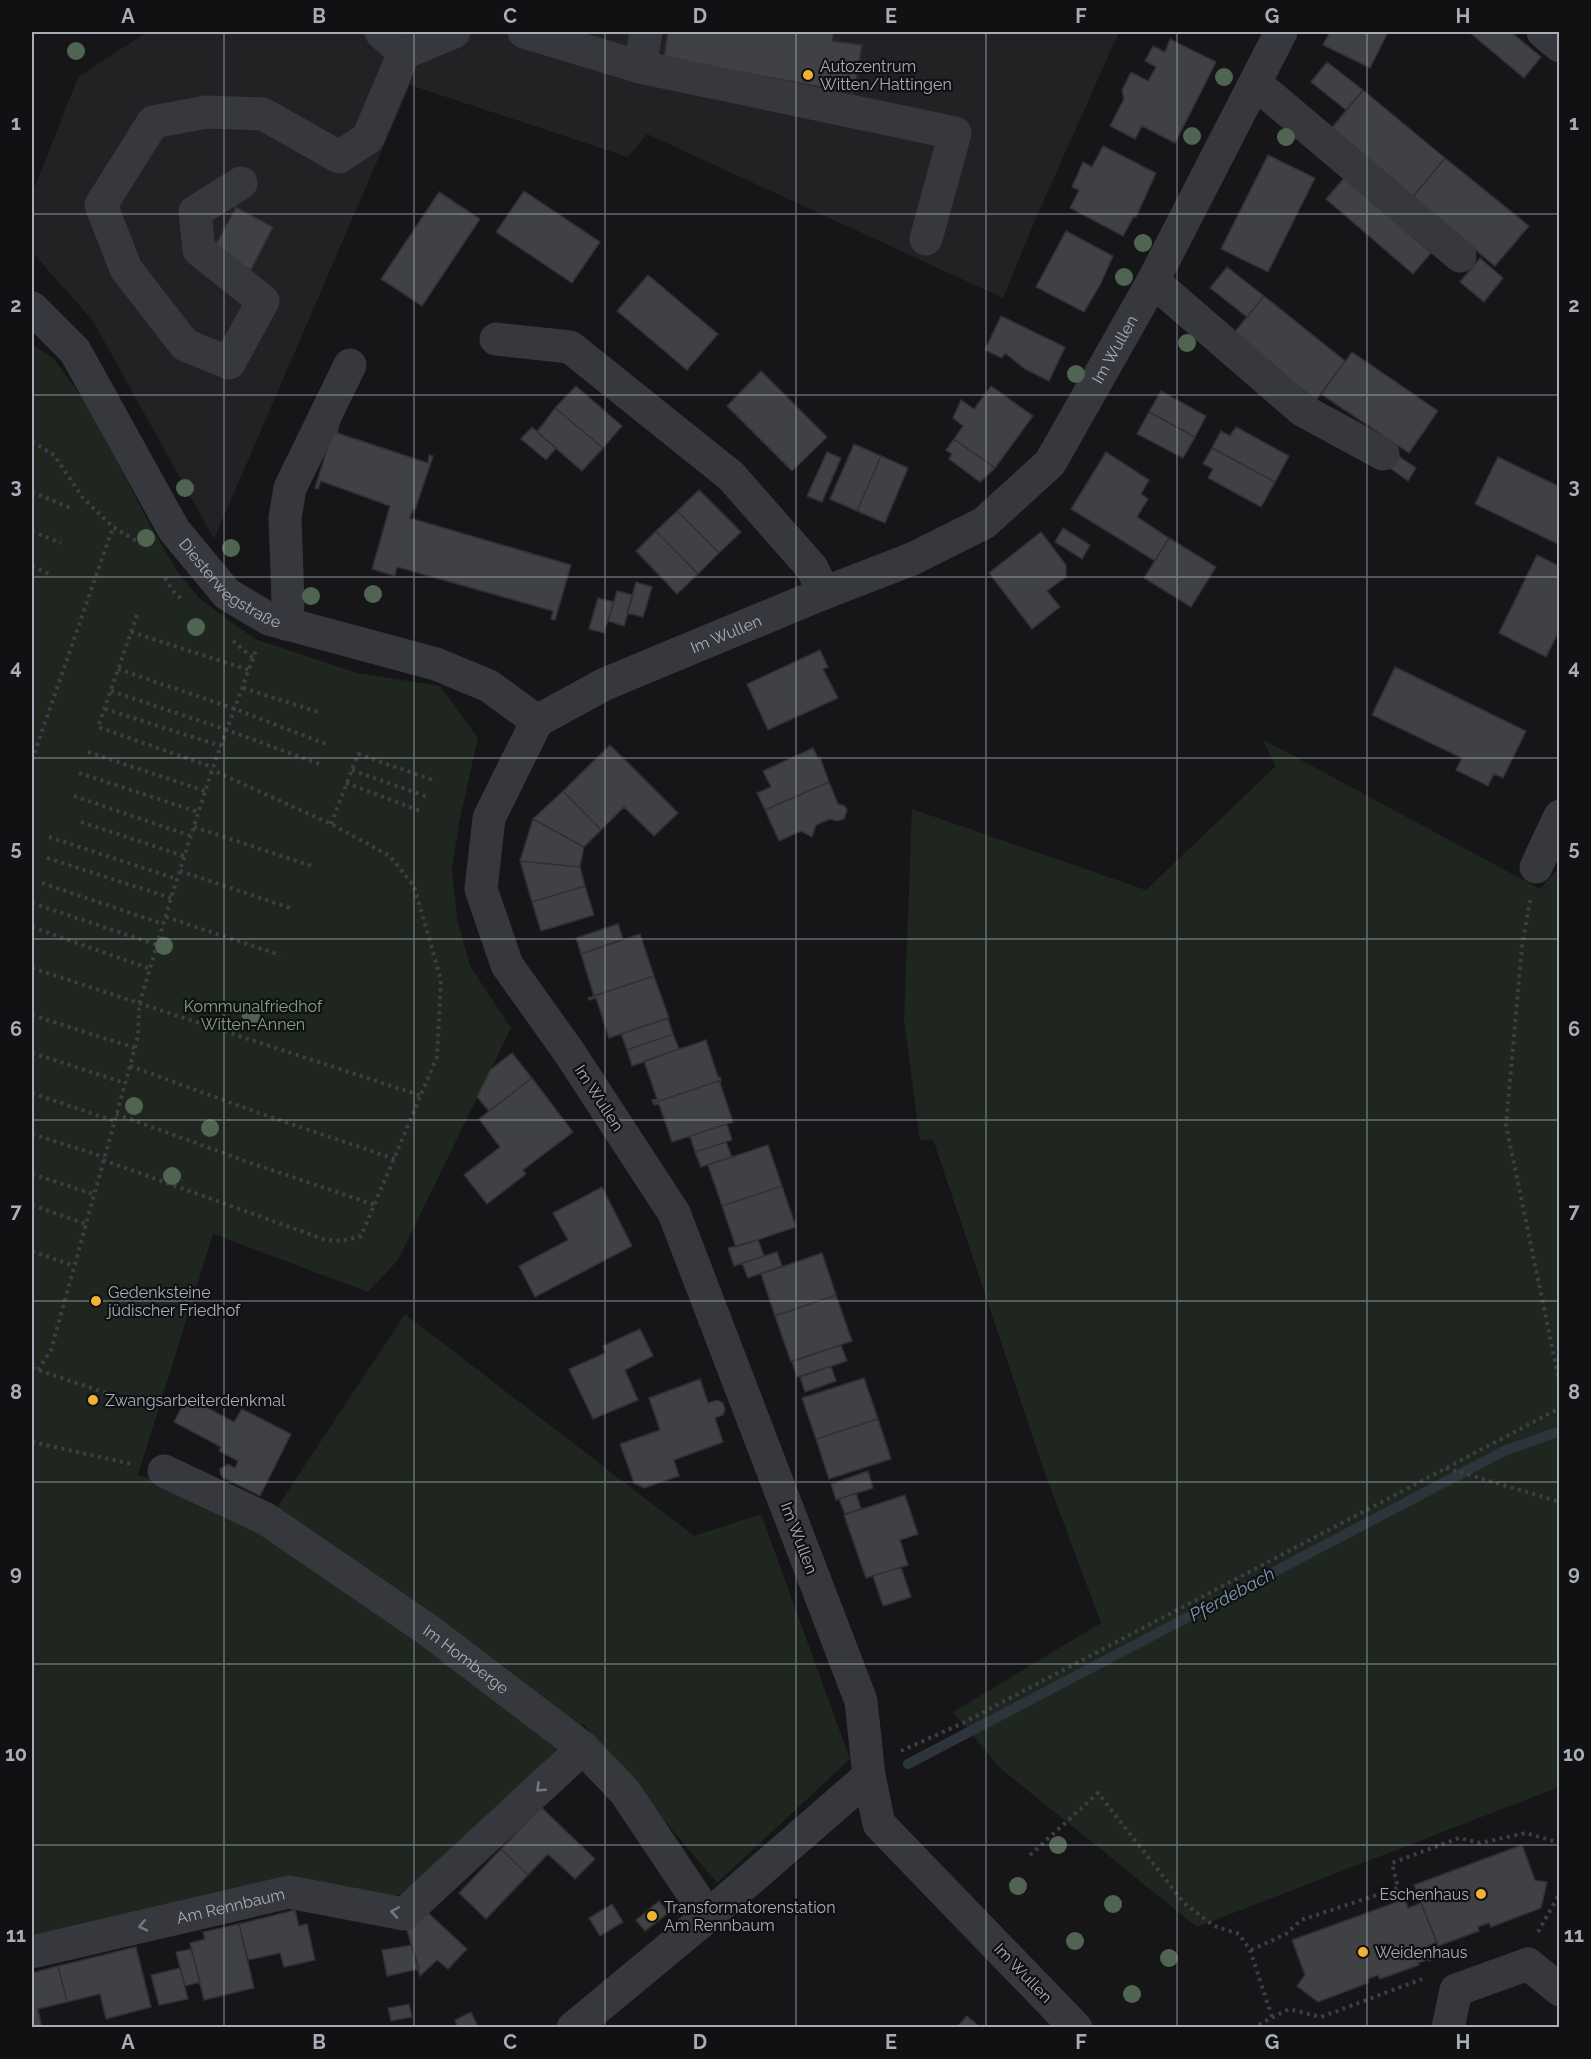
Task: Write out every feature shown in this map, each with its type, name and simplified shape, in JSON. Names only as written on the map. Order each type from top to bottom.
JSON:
[{"type":"street","points":[[241,183],[195,212],[199,250],[263,301],[229,363],[185,345],[126,269],[101,205],[153,122],[206,112],[263,114],[339,157],[368,138],[393,43],[454,32]]},
{"type":"street","points":[[524,32],[563,37],[640,67],[954,133],[926,239]]},
{"type":"street","points":[[640,67],[646,32]]},
{"type":"street","name":"Im Wullen","points":[[1076,2028],[879,1824],[869,1776],[861,1701],[674,1213],[569,1052],[507,965],[481,889],[489,818],[537,721],[606,684],[824,593],[912,559],[984,522],[1050,463],[1153,281],[1281,32]]},
{"type":"street","points":[[1543,32],[1560,46]]},
{"type":"street","points":[[1255,83],[1460,256]]},
{"type":"street","points":[[1153,281],[1302,410],[1383,454]]},
{"type":"street","name":"Diesterwegstraße","points":[[32,308],[75,351],[174,530],[227,594],[278,622],[436,664],[489,686],[537,721]]},
{"type":"street","points":[[496,339],[570,347],[731,476],[812,568],[824,593]]},
{"type":"street","points":[[278,622],[288,601],[285,518],[290,488],[350,365]]},
{"type":"street","points":[[1536,867],[1560,816]]},
{"type":"street","name":"Im Homberge","points":[[164,1472],[266,1519],[428,1630],[583,1748],[625,1792],[708,1916]]},
{"type":"street","name":"Am Rennbaum","points":[[32,1952],[290,1892],[404,1914],[583,1748]]},
{"type":"street","points":[[573,2028],[708,1916],[869,1776]]},
{"type":"street","points":[[1448,2028],[1456,1989],[1528,1964],[1560,1990]]},
{"type":"path","points":[[32,442],[54,455],[83,498],[112,527],[144,545]]},
{"type":"path","points":[[32,492],[73,509]]},
{"type":"path","points":[[32,760],[112,527]]},
{"type":"path","points":[[32,531],[61,543]]},
{"type":"path","points":[[32,566],[49,574]]},
{"type":"path","points":[[162,573],[174,592],[191,606]]},
{"type":"path","points":[[32,1134],[326,1240],[342,1241],[361,1236],[437,1057],[441,980],[414,886],[390,856],[212,768],[98,727],[137,615]]},
{"type":"path","points":[[38,1370],[51,1350],[135,1048],[138,1036],[139,1005],[212,768],[252,658],[278,622]]},
{"type":"path","points":[[131,632],[249,670]]},
{"type":"path","points":[[230,639],[252,658]]},
{"type":"path","points":[[118,669],[235,709],[326,744]]},
{"type":"path","points":[[243,688],[318,712]]},
{"type":"path","points":[[111,692],[227,730],[319,764]]},
{"type":"path","points":[[105,709],[221,746]]},
{"type":"path","points":[[88,752],[205,791]]},
{"type":"path","points":[[331,825],[358,754],[433,780]]},
{"type":"path","points":[[352,770],[428,797]]},
{"type":"path","points":[[79,773],[198,812]]},
{"type":"path","points":[[346,783],[423,812]]},
{"type":"path","points":[[74,796],[191,836]]},
{"type":"path","points":[[81,822],[184,856]]},
{"type":"path","points":[[194,826],[312,866]]},
{"type":"path","points":[[50,837],[177,879]]},
{"type":"path","points":[[48,858],[171,898]]},
{"type":"path","points":[[1536,867],[1522,947],[1506,1125],[1560,1385]]},
{"type":"path","points":[[180,871],[293,909]]},
{"type":"path","points":[[42,883],[163,924]]},
{"type":"path","points":[[32,903],[157,945]]},
{"type":"path","points":[[166,916],[280,955]]},
{"type":"path","points":[[32,927],[150,969]]},
{"type":"path","points":[[32,968],[422,1096]]},
{"type":"path","points":[[32,1015],[135,1048]]},
{"type":"path","points":[[32,1053],[125,1083]]},
{"type":"path","points":[[130,1066],[395,1159]]},
{"type":"path","points":[[32,1093],[114,1120]]},
{"type":"path","points":[[116,1114],[248,1162],[375,1204]]},
{"type":"path","points":[[32,1174],[94,1194]]},
{"type":"path","points":[[32,1205],[86,1224]]},
{"type":"path","points":[[32,1251],[74,1266]]},
{"type":"path","points":[[32,1368],[112,1395]]},
{"type":"path","points":[[869,1776],[903,1748],[963,1723],[1560,1408]]},
{"type":"path","points":[[32,1442],[164,1472]]},
{"type":"path","points":[[1446,1468],[1560,1502]]},
{"type":"path","points":[[1030,1855],[1098,1793],[1184,1903],[1214,1926],[1239,1934],[1250,1950],[1272,2017]]},
{"type":"path","points":[[1250,1950],[1286,1934],[1301,1920],[1398,1888],[1392,1863],[1459,1838],[1480,1843],[1526,1833],[1560,1843]]},
{"type":"path","points":[[1528,1964],[1532,1943],[1560,1893]]},
{"type":"path","points":[[1252,2028],[1288,2010],[1321,2017],[1440,1973],[1456,1989]]},
{"type":"shaded area","points":[[147,32],[1119,32],[1003,298],[647,134],[628,157],[410,85],[214,539],[93,321],[32,252],[32,194],[78,77]]},
{"type":"green space","name":"Kommunalfriedhof Witten-Annen","points":[[32,344],[54,359],[88,406],[150,525],[177,571],[201,600],[255,639],[357,673],[440,686],[478,738],[459,823],[452,869],[457,918],[470,966],[511,1028],[398,1260],[368,1292],[213,1234],[138,1475],[276,1509],[405,1314],[694,1536],[761,1514],[850,1759],[717,1883],[583,1724],[412,1890],[379,1901],[290,1881],[32,1940]]},
{"type":"green space","points":[[1262,739],[1540,889],[1559,867],[1559,1787],[1197,1927],[1000,1768],[953,1712],[1101,1623],[1042,1465],[933,1139],[920,1141],[904,1020],[912,809],[1146,890],[1276,766]]},
{"type":"building","name":"Autozentrum Witten/Hattingen","points":[[668,32],[834,32],[832,41],[862,45],[854,93],[664,58]]},
{"type":"building","points":[[1330,32],[1388,32],[1370,68],[1323,45]]},
{"type":"building","points":[[1469,32],[1511,32],[1541,57],[1524,78]]},
{"type":"building","points":[[1170,39],[1216,62],[1175,143],[1142,126],[1135,139],[1110,126],[1124,99],[1122,90],[1131,72],[1148,81],[1156,67],[1145,61],[1153,46],[1165,52]]},
{"type":"building","points":[[1327,62],[1363,90],[1346,110],[1311,82]]},
{"type":"building","points":[[1363,90],[1445,158],[1412,198],[1330,130]]},
{"type":"building","points":[[1103,146],[1156,173],[1136,217],[1134,216],[1123,236],[1070,208],[1079,190],[1072,187],[1083,162],[1092,167]]},
{"type":"building","points":[[1268,155],[1315,178],[1268,272],[1221,249]]},
{"type":"building","points":[[1445,158],[1529,226],[1495,266],[1412,198]]},
{"type":"building","points":[[1344,178],[1431,253],[1413,274],[1326,199]]},
{"type":"building","points":[[524,191],[600,242],[572,283],[496,232]]},
{"type":"building","points":[[439,192],[480,219],[422,306],[381,279]]},
{"type":"building","points":[[236,207],[273,227],[251,270],[213,250]]},
{"type":"building","points":[[1066,231],[1113,256],[1084,312],[1036,287]]},
{"type":"building","points":[[1480,258],[1503,278],[1484,302],[1460,282]]},
{"type":"building","points":[[1227,267],[1264,296],[1247,317],[1210,288]]},
{"type":"building","points":[[648,275],[718,334],[687,370],[617,311]]},
{"type":"building","points":[[1264,296],[1345,361],[1316,400],[1233,334]]},
{"type":"building","points":[[1001,316],[1065,347],[1049,381],[1025,369],[1005,353],[1002,358],[985,350]]},
{"type":"building","points":[[1352,352],[1438,411],[1409,453],[1321,394]]},
{"type":"building","points":[[761,371],[827,437],[792,471],[727,406]]},
{"type":"building","points":[[576,386],[622,426],[603,448],[555,408]]},
{"type":"building","points":[[991,386],[1033,416],[995,468],[954,439],[963,426],[953,418],[961,400],[974,409]]},
{"type":"building","points":[[1161,391],[1206,416],[1195,437],[1149,412]]},
{"type":"building","points":[[555,408],[603,448],[582,471],[537,432]]},
{"type":"building","points":[[1149,412],[1195,437],[1183,458],[1137,434]]},
{"type":"building","points":[[335,424],[339,426],[337,433],[428,463],[429,455],[433,456],[415,510],[413,509],[410,518],[571,565],[555,620],[551,619],[553,611],[397,567],[395,576],[372,569],[390,506],[321,481],[318,489],[315,488]]},
{"type":"building","points":[[532,427],[556,448],[546,460],[521,439]]},
{"type":"building","points":[[1236,427],[1289,456],[1275,482],[1212,448],[1221,431],[1230,436]]},
{"type":"building","points":[[954,439],[995,468],[980,482],[949,459],[952,454],[946,450]]},
{"type":"building","points":[[854,444],[881,456],[857,511],[830,499]]},
{"type":"building","points":[[1212,448],[1275,482],[1261,507],[1208,478],[1213,469],[1203,464]]},
{"type":"building","points":[[1391,451],[1416,468],[1408,481],[1383,463]]},
{"type":"building","points":[[827,452],[841,458],[822,502],[807,496]]},
{"type":"building","points":[[1106,452],[1149,480],[1141,494],[1148,499],[1137,517],[1169,538],[1155,561],[1071,509]]},
{"type":"building","points":[[881,456],[908,468],[885,523],[857,511]]},
{"type":"building","points":[[1498,457],[1560,487],[1560,545],[1475,504]]},
{"type":"building","points":[[699,490],[741,532],[719,553],[677,511]]},
{"type":"building","points":[[677,511],[719,553],[698,574],[656,531]]},
{"type":"building","points":[[1063,528],[1090,545],[1082,559],[1055,542]]},
{"type":"building","points":[[656,531],[698,574],[677,594],[636,551]]},
{"type":"building","points":[[1041,532],[1066,565],[1066,577],[1047,591],[1060,607],[1032,629],[989,573]]},
{"type":"building","points":[[1169,538],[1216,567],[1191,607],[1144,578]]},
{"type":"building","points":[[1537,555],[1557,565],[1560,560],[1560,629],[1546,657],[1499,633]]},
{"type":"building","points":[[636,582],[652,587],[643,617],[627,613]]},
{"type":"building","points":[[617,591],[633,595],[624,626],[608,621]]},
{"type":"building","points":[[598,598],[614,602],[604,633],[589,629]]},
{"type":"building","points":[[820,650],[828,667],[823,669],[838,698],[768,730],[747,684]]},
{"type":"building","points":[[1395,667],[1526,731],[1503,778],[1494,774],[1488,786],[1456,770],[1462,758],[1372,715]]},
{"type":"building","points":[[610,745],[678,813],[654,836],[624,807],[601,830],[563,791]]},
{"type":"building","points":[[813,748],[818,758],[820,757],[829,782],[765,810],[757,793],[771,787],[763,771]]},
{"type":"building","points":[[829,782],[838,804],[845,806],[847,810],[844,819],[838,821],[830,819],[816,825],[812,837],[801,831],[779,841],[765,810]]},
{"type":"building","points":[[563,791],[601,830],[584,847],[533,819]]},
{"type":"building","points":[[533,819],[584,847],[580,867],[520,861]]},
{"type":"building","points":[[520,861],[580,867],[585,886],[532,902]]},
{"type":"building","points":[[585,886],[594,915],[541,931],[532,902]]},
{"type":"building","points":[[618,924],[623,939],[581,954],[576,938]]},
{"type":"building","points":[[640,934],[654,976],[594,996],[581,954]]},
{"type":"building","points":[[654,976],[669,1018],[609,1038],[596,998],[589,1000],[588,998]]},
{"type":"building","points":[[668,1018],[673,1034],[627,1050],[621,1034]]},
{"type":"building","points":[[673,1034],[679,1049],[632,1066],[627,1050]]},
{"type":"building","points":[[706,1040],[721,1080],[653,1103],[652,1100],[657,1099],[644,1061]]},
{"type":"building","points":[[512,1053],[532,1078],[489,1111],[477,1097],[490,1070]]},
{"type":"building","points":[[532,1078],[573,1132],[523,1170],[526,1174],[487,1204],[464,1175],[500,1147],[479,1119]]},
{"type":"building","points":[[721,1080],[733,1122],[672,1142],[659,1104],[654,1105],[653,1103]]},
{"type":"building","points":[[727,1124],[732,1140],[695,1152],[690,1136]]},
{"type":"building","points":[[726,1142],[732,1157],[701,1167],[695,1152]]},
{"type":"building","points":[[768,1145],[782,1186],[722,1206],[708,1165]]},
{"type":"building","points":[[782,1186],[796,1227],[736,1247],[722,1206]]},
{"type":"building","points":[[602,1187],[632,1246],[535,1297],[519,1266],[568,1240],[553,1213]]},
{"type":"building","points":[[758,1240],[764,1256],[734,1266],[728,1248]]},
{"type":"building","points":[[777,1252],[782,1266],[748,1278],[742,1263]]},
{"type":"building","points":[[822,1253],[836,1295],[775,1316],[761,1274]]},
{"type":"building","points":[[836,1295],[852,1341],[791,1362],[775,1316]]},
{"type":"building","points":[[640,1329],[653,1356],[625,1370],[638,1400],[593,1419],[569,1369],[605,1353],[603,1346]]},
{"type":"building","points":[[841,1345],[847,1361],[797,1377],[792,1361]]},
{"type":"building","points":[[831,1366],[836,1381],[805,1392],[800,1377]]},
{"type":"building","points":[[864,1378],[878,1419],[816,1439],[802,1398]]},
{"type":"building","points":[[700,1379],[708,1403],[717,1400],[723,1403],[725,1409],[723,1415],[715,1418],[723,1442],[674,1460],[679,1476],[644,1488],[634,1483],[620,1444],[660,1430],[649,1398]]},
{"type":"building","points":[[187,1397],[234,1422],[242,1409],[291,1434],[260,1496],[222,1477],[220,1469],[228,1464],[235,1468],[238,1461],[219,1451],[221,1447],[174,1422]]},
{"type":"building","points":[[878,1419],[891,1459],[829,1479],[816,1439]]},
{"type":"building","points":[[868,1471],[873,1488],[836,1500],[831,1484]]},
{"type":"building","points":[[856,1493],[861,1509],[845,1514],[839,1499]]},
{"type":"building","points":[[905,1495],[918,1534],[900,1540],[908,1565],[866,1578],[844,1515]]},
{"type":"building","points":[[901,1567],[911,1597],[883,1606],[873,1576]]},
{"type":"building","points":[[541,1807],[595,1859],[575,1879],[548,1854],[528,1875],[501,1849]]},
{"type":"building","name":"Eschenhaus","points":[[1522,1845],[1535,1880],[1547,1882],[1541,1908],[1491,1927],[1489,1923],[1478,1927],[1479,1931],[1438,1946],[1414,1885]]},
{"type":"building","points":[[501,1849],[528,1875],[486,1919],[459,1893]]},
{"type":"building","name":"Weidenhaus","points":[[1405,1899],[1408,1908],[1421,1903],[1437,1942],[1428,1946],[1431,1960],[1380,1979],[1378,1975],[1368,1979],[1368,1983],[1318,2002],[1297,1986],[1305,1975],[1292,1940]]},
{"type":"building","name":"Transformatorenstation Am Rennbaum","points":[[659,1901],[668,1913],[645,1931],[636,1920]]},
{"type":"building","points":[[612,1904],[623,1922],[600,1936],[589,1918]]},
{"type":"building","points":[[295,1910],[299,1926],[307,1924],[315,1960],[284,1967],[280,1953],[248,1960],[239,1924]]},
{"type":"building","points":[[426,1911],[467,1949],[448,1969],[437,1960],[420,1976],[407,1930]]},
{"type":"building","points":[[239,1924],[254,1988],[204,2000],[190,1943],[205,1939],[203,1932]]},
{"type":"building","points":[[412,1945],[419,1969],[387,1976],[382,1950]]},
{"type":"building","points":[[136,1947],[151,2007],[106,2019],[100,1994],[67,2002],[58,1966]]},
{"type":"building","points":[[191,1949],[200,1982],[185,1986],[176,1952]]},
{"type":"building","points":[[58,1966],[67,2002],[38,2009],[42,2028],[32,2028],[32,1973]]},
{"type":"building","points":[[180,1968],[188,1999],[159,2005],[151,1975]]},
{"type":"building","points":[[409,2004],[412,2017],[391,2021],[388,2008]]},
{"type":"building","points":[[471,2012],[477,2025],[471,2028],[458,2028],[455,2020]]},
{"type":"building","points":[[967,2016],[980,2027],[982,2025],[985,2028],[956,2028]]},
{"type":"waterway","name":"Pferdebach","points":[[908,1764],[1504,1451],[1560,1431]]},
{"type":"place","name":"Autozentrum Witten/Hattingen","points":[[808,75]]},
{"type":"place","name":"Gedenksteine jüdischer Friedhof","points":[[96,1301]]},
{"type":"place","name":"Zwangsarbeiterdenkmal","points":[[93,1400]]},
{"type":"place","name":"Eschenhaus","points":[[1481,1894]]},
{"type":"place","name":"Transformatorenstation Am Rennbaum","points":[[652,1916]]},
{"type":"place","name":"Weidenhaus","points":[[1363,1952]]}]
